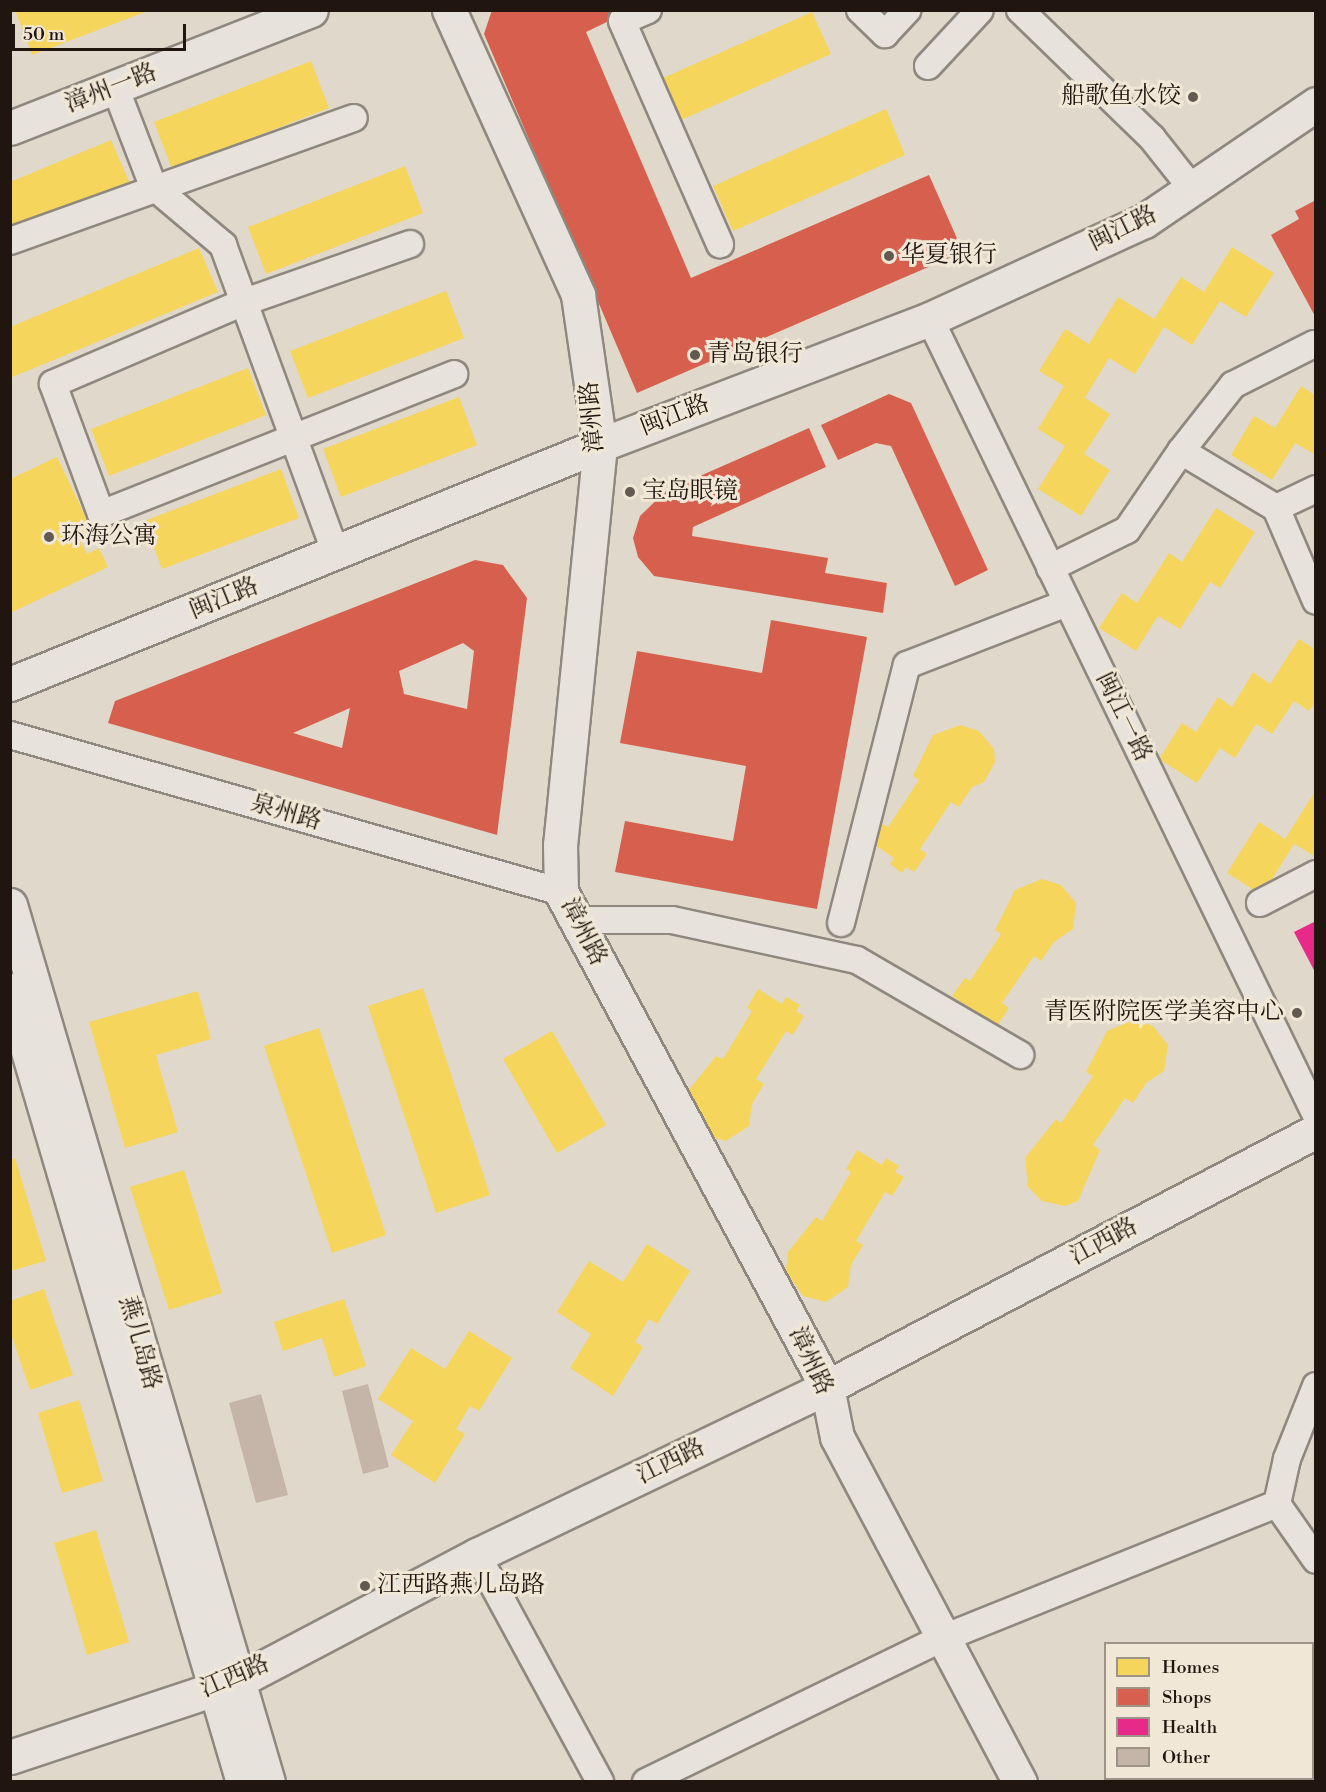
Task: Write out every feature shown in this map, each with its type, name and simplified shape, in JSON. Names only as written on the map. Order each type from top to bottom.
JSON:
[{"type":"street","name":"漳州一路","points":[[10,128],[311,10]]},
{"type":"street","name":"漳州路","points":[[449,10],[578,295],[600,445],[560,844],[561,892],[827,1387],[837,1437],[942,1639],[1020,1782]]},
{"type":"street","points":[[648,10],[622,21],[720,244]]},
{"type":"street","points":[[860,10],[885,34],[908,10]]},
{"type":"street","points":[[928,66],[980,10]]},
{"type":"street","points":[[1020,10],[1152,138],[1194,192]]},
{"type":"street","points":[[115,87],[153,186],[223,244],[336,554]]},
{"type":"street","name":"闽江路","points":[[10,684],[336,554],[600,445],[930,319],[1144,221],[1194,192],[1316,104]]},
{"type":"street","points":[[10,241],[153,186],[354,118]]},
{"type":"street","points":[[410,244],[244,302],[52,384],[101,514],[454,374]]},
{"type":"street","name":"闽江一路","points":[[930,319],[1316,1114]]},
{"type":"street","points":[[1050,568],[1127,530],[1181,451],[1233,385],[1314,344]]},
{"type":"street","points":[[1181,451],[1276,508],[1316,601]]},
{"type":"street","points":[[1276,508],[1316,489]]},
{"type":"street","points":[[841,923],[908,665],[1067,603]]},
{"type":"street","name":"泉州路","points":[[10,735],[561,892]]},
{"type":"street","points":[[1260,903],[1316,874]]},
{"type":"street","name":"燕儿岛路","points":[[10,905],[227,1684],[243,1782]]},
{"type":"street","points":[[577,920],[672,920],[857,960],[1020,1055]]},
{"type":"street","name":"燕儿岛路","points":[[10,990],[227,1684],[268,1782]]},
{"type":"street","name":"江西路","points":[[10,1757],[227,1684],[477,1555],[827,1387],[1316,1131]]},
{"type":"street","points":[[1316,1386],[1287,1459],[1277,1504],[1316,1560]]},
{"type":"street","points":[[646,1782],[942,1639],[1277,1504]]},
{"type":"street","points":[[477,1555],[600,1782]]},
{"type":"building: Homes","points":[[15,10],[148,10],[148,11],[32,55]]},
{"type":"building: Homes","points":[[526,10],[543,10],[539,13],[606,148],[568,167],[497,25]]},
{"type":"building: Homes","points":[[812,12],[831,54],[681,120],[663,78]]},
{"type":"building: Homes","points":[[311,61],[329,108],[172,169],[154,122]]},
{"type":"building: Homes","points":[[886,109],[905,155],[733,231],[713,186]]},
{"type":"building: Homes","points":[[111,140],[130,184],[10,233],[10,182]]},
{"type":"building: Homes","points":[[405,166],[423,213],[266,274],[248,227]]},
{"type":"building: Homes","points":[[922,198],[941,244],[768,320],[749,275]]},
{"type":"building: Homes","points":[[632,199],[678,300],[715,284],[738,334],[657,370],[589,219]]},
{"type":"building: Homes","points":[[1232,247],[1274,273],[1246,317],[1220,301],[1192,345],[1164,327],[1135,374],[1109,358],[1085,398],[1110,414],[1084,454],[1110,470],[1081,516],[1038,489],[1065,446],[1038,429],[1064,386],[1039,371],[1065,329],[1089,344],[1118,297],[1154,319],[1181,277],[1204,292]]},
{"type":"building: Homes","points":[[199,248],[218,292],[10,378],[10,327]]},
{"type":"building: Homes","points":[[446,291],[464,338],[308,398],[290,351]]},
{"type":"building: Homes","points":[[248,368],[266,415],[109,476],[91,429]]},
{"type":"building: Homes","points":[[1301,386],[1316,396],[1316,455],[1295,443],[1272,480],[1231,455],[1254,416],[1275,428]]},
{"type":"building: Homes","points":[[459,397],[477,445],[341,497],[323,449]]},
{"type":"building: Homes","name":"环海公寓","points":[[57,457],[94,534],[80,540],[87,554],[99,548],[108,567],[10,613],[10,479]]},
{"type":"building: Homes","points":[[281,469],[299,518],[162,569],[144,521]]},
{"type":"building: Homes","points":[[1216,508],[1255,532],[1220,588],[1210,582],[1180,629],[1158,616],[1136,651],[1099,628],[1122,593],[1137,603],[1169,553],[1182,562]]},
{"type":"building: Homes","points":[[1299,639],[1316,650],[1316,701],[1309,711],[1294,701],[1272,734],[1256,724],[1235,758],[1220,748],[1197,783],[1159,759],[1182,723],[1196,732],[1218,697],[1232,707],[1253,672],[1270,684]]},
{"type":"building: Homes","points":[[960,725],[979,731],[994,749],[995,762],[984,782],[972,787],[959,807],[951,802],[920,849],[927,854],[914,872],[906,867],[902,873],[890,864],[894,858],[870,842],[882,824],[888,827],[919,780],[913,776],[933,735]]},
{"type":"building: Homes","points":[[1316,790],[1316,857],[1294,844],[1262,895],[1227,873],[1259,822],[1285,839]]},
{"type":"building: Homes","points":[[1042,879],[1061,885],[1076,903],[1073,929],[1054,942],[1041,961],[1034,956],[1002,1003],[1009,1008],[997,1026],[989,1021],[985,1027],[972,1019],[976,1012],[952,996],[965,978],[970,981],[1001,934],[995,930],[1015,890]]},
{"type":"building: Homes","points":[[423,988],[490,1195],[436,1213],[368,1006]]},
{"type":"building: Homes","points":[[758,989],[782,1004],[786,997],[800,1005],[796,1011],[804,1016],[793,1035],[786,1031],[756,1079],[764,1084],[752,1104],[749,1126],[726,1141],[704,1135],[685,1102],[688,1091],[716,1056],[723,1059],[752,1011],[747,1008]]},
{"type":"building: Homes","points":[[198,991],[211,1039],[156,1055],[178,1132],[125,1148],[89,1022]]},
{"type":"building: Homes","points":[[1134,1020],[1153,1026],[1168,1045],[1164,1071],[1146,1083],[1133,1103],[1125,1098],[1093,1145],[1100,1150],[1078,1201],[1065,1206],[1042,1201],[1028,1187],[1025,1158],[1056,1119],[1061,1123],[1093,1076],[1086,1072],[1107,1031]]},
{"type":"building: Homes","points":[[319,1028],[386,1235],[332,1253],[264,1046]]},
{"type":"building: Homes","points":[[552,1031],[606,1125],[557,1153],[503,1059]]},
{"type":"building: Homes","points":[[857,1150],[882,1165],[886,1158],[899,1166],[895,1172],[904,1177],[892,1196],[885,1192],[856,1241],[863,1245],[851,1265],[848,1287],[826,1302],[803,1296],[786,1271],[788,1252],[816,1217],[822,1221],[851,1172],[846,1169]]},
{"type":"building: Homes","points":[[15,1158],[46,1261],[10,1271],[10,1160]]},
{"type":"building: Homes","points":[[184,1170],[222,1293],[169,1310],[130,1187]]},
{"type":"building: Homes","points":[[647,1244],[690,1271],[657,1324],[649,1319],[635,1342],[643,1347],[613,1396],[570,1368],[591,1334],[557,1312],[589,1261],[623,1282]]},
{"type":"building: Homes","points":[[44,1289],[73,1375],[30,1390],[10,1331],[10,1301]]},
{"type":"building: Homes","points":[[344,1299],[366,1366],[334,1377],[322,1338],[283,1351],[274,1322]]},
{"type":"building: Homes","points":[[469,1331],[512,1358],[479,1411],[470,1406],[456,1429],[465,1434],[435,1483],[391,1455],[413,1421],[378,1399],[411,1348],[445,1369]]},
{"type":"building: Homes","points":[[79,1400],[103,1481],[62,1493],[38,1413]]},
{"type":"building: Homes","points":[[96,1530],[129,1642],[87,1655],[54,1543]]},
{"type":"building: Shops","points":[[492,10],[632,10],[586,32],[691,278],[929,175],[963,252],[637,393],[484,34]]},
{"type":"building: Shops","points":[[1316,200],[1316,318],[1271,235],[1299,219],[1295,211]]},
{"type":"building: Shops","points":[[889,394],[911,403],[988,570],[955,586],[891,446],[876,443],[838,460],[821,425]]},
{"type":"building: Shops","points":[[809,428],[826,467],[693,527],[692,536],[828,558],[825,573],[887,583],[883,613],[654,576],[638,557],[633,538],[640,516],[666,491]]},
{"type":"building: Shops","points":[[475,560],[503,565],[527,598],[497,835],[108,723],[115,701]],"holes":[[[463,643],[474,651],[467,709],[404,694],[399,671]],[[350,708],[342,748],[293,733]]]},
{"type":"building: Shops","points":[[771,620],[867,637],[817,909],[615,872],[625,821],[733,841],[746,766],[620,743],[637,651],[762,673]]},
{"type":"building: Health","points":[[1316,921],[1316,974],[1294,932]]},
{"type":"building: Other","points":[[368,1384],[389,1467],[363,1474],[342,1391]]},
{"type":"building: Other","points":[[261,1394],[288,1495],[256,1503],[229,1403]]},
{"type":"place","name":"船歌鱼水饺","points":[[1193,97]]},
{"type":"place","name":"华夏银行","points":[[889,256]]},
{"type":"place","name":"青岛银行","points":[[695,355]]},
{"type":"place","name":"宝岛眼镜","points":[[630,492]]},
{"type":"place","name":"环海公寓","points":[[49,537]]},
{"type":"place","name":"青医附院医学美容中心","points":[[1297,1013]]},
{"type":"place","name":"江西路燕儿岛路","points":[[365,1586]]}]
